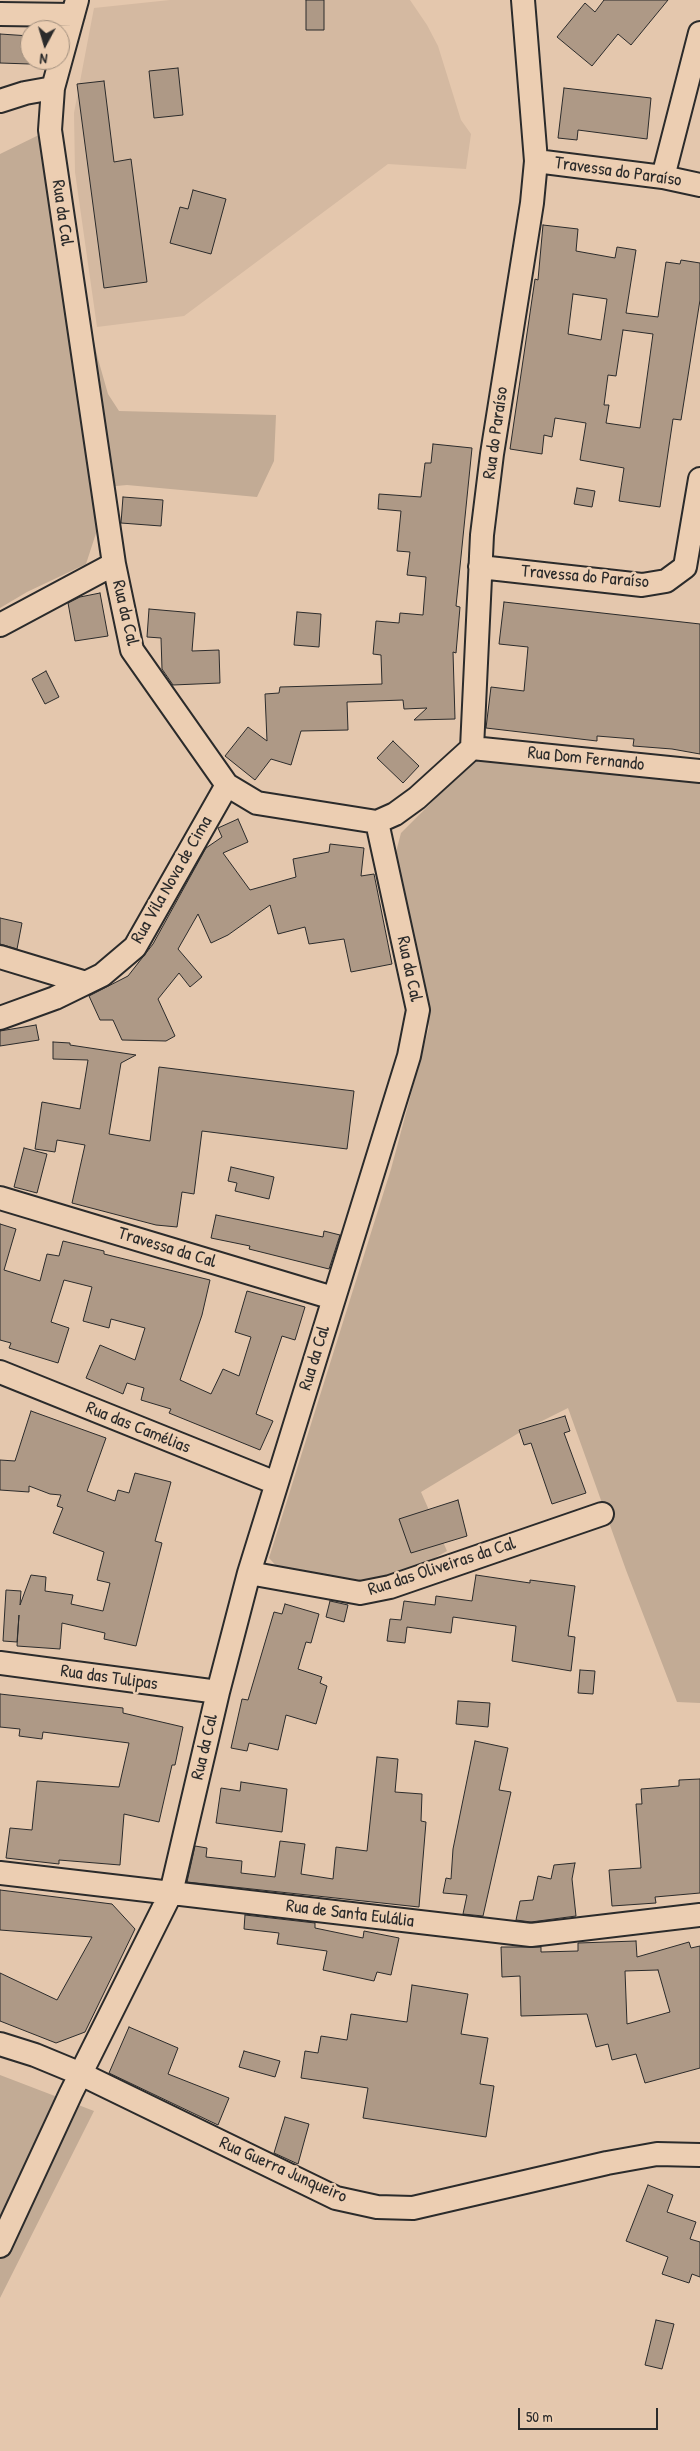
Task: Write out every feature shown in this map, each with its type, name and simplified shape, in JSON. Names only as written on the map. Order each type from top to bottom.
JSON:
[{"type":"street","name":"Rua do Paraíso","points":[[472,748],[480,567],[492,454],[532,203],[536,161],[523,0]]},
{"type":"street","points":[[0,14],[75,8]]},
{"type":"street","name":"Rua da Cal","points":[[0,2246],[81,2074],[171,1893],[218,1692],[249,1573],[409,1056],[418,1010],[377,822],[257,803],[226,784],[132,650],[114,564],[50,130],[53,88],[75,8]]},
{"type":"street","points":[[663,177],[700,33]]},
{"type":"street","points":[[0,101],[25,92],[53,88]]},
{"type":"street","name":"Travessa do Paraíso","points":[[536,161],[663,177],[700,185]]},
{"type":"street","name":"Travessa do Paraíso","points":[[480,567],[642,585],[666,582],[686,567],[700,479]]},
{"type":"street","points":[[0,625],[114,564]]},
{"type":"street","points":[[377,822],[395,814],[417,798],[472,748]]},
{"type":"street","name":"Rua Dom Fernando","points":[[472,748],[700,771]]},
{"type":"street","name":"Rua Vila Nova de Cima","points":[[0,1018],[55,998],[102,975],[135,947],[226,784]]},
{"type":"street","points":[[0,956],[86,983]]},
{"type":"street","name":"Travessa da Cal","points":[[0,1198],[333,1298]]},
{"type":"street","name":"Rua das Camélias","points":[[0,1372],[276,1483]]},
{"type":"street","name":"Rua das Oliveiras da Cal","points":[[249,1573],[360,1593],[390,1587],[602,1514]]},
{"type":"street","name":"Rua das Tulipas","points":[[0,1663],[218,1692]]},
{"type":"street","name":"Rua de Santa Eulália","points":[[0,1873],[531,1935],[700,1915]]},
{"type":"street","name":"Rua Guerra Junqueiro","points":[[0,2044],[81,2074],[336,2198],[376,2207],[413,2208],[597,2165],[657,2154],[700,2155]]},
{"type":"shaded area","points":[[170,0],[410,0],[427,25],[438,46],[461,120],[471,134],[466,169],[388,164],[184,316],[97,327],[75,172],[74,113],[94,8]]},
{"type":"shaded area","points":[[45,132],[98,359],[108,394],[119,411],[276,415],[274,461],[257,497],[127,485],[105,487],[100,521],[86,564],[27,592],[0,608],[0,154]]},
{"type":"shaded area","points":[[489,755],[700,779],[700,1703],[677,1702],[626,1570],[568,1408],[522,1431],[421,1492],[447,1551],[385,1586],[279,1569],[269,1558],[391,1169],[429,1027],[396,852],[401,833],[470,764]]},
{"type":"shaded area","points":[[0,2075],[94,2111],[0,2298]]},
{"type":"building","points":[[306,0],[324,0],[324,30],[306,30]]},
{"type":"building","points":[[604,0],[668,0],[631,45],[618,34],[592,66],[557,37],[585,3],[595,12]]},
{"type":"building","points":[[0,34],[20,35],[20,64],[0,63]]},
{"type":"building","points":[[178,68],[183,115],[154,118],[149,71]]},
{"type":"building","points":[[104,81],[114,162],[131,159],[147,282],[104,288],[77,84]]},
{"type":"building","points":[[564,88],[651,98],[647,139],[578,130],[577,140],[558,138]]},
{"type":"building","points":[[193,190],[226,199],[211,254],[170,243],[180,207],[188,209]]},
{"type":"building","points":[[543,225],[578,229],[576,251],[615,258],[617,247],[636,250],[626,313],[658,317],[666,262],[680,264],[681,260],[700,263],[700,300],[681,420],[673,419],[660,507],[619,501],[624,468],[580,460],[586,423],[555,418],[552,437],[544,435],[542,454],[510,449],[535,279],[538,280]],"holes":[[[573,294],[607,299],[601,340],[568,334]],[[623,330],[653,334],[640,428],[606,423],[609,405],[604,405],[608,375],[616,376]]]},
{"type":"building","points":[[433,444],[472,448],[456,606],[460,607],[456,653],[453,652],[455,719],[414,720],[427,708],[404,709],[403,700],[347,702],[348,730],[301,731],[291,765],[271,759],[255,780],[225,756],[248,727],[267,741],[265,694],[279,693],[280,687],[382,684],[381,655],[373,654],[376,621],[399,623],[400,613],[423,615],[426,577],[407,575],[410,552],[397,551],[401,511],[378,509],[379,494],[421,497],[425,463],[431,463]]},
{"type":"building","points":[[577,488],[595,491],[592,507],[574,504]]},
{"type":"building","points":[[123,497],[163,500],[161,526],[121,523]]},
{"type":"building","points":[[100,593],[108,636],[75,641],[68,603],[80,597]]},
{"type":"building","points":[[504,602],[700,624],[700,754],[672,749],[633,746],[634,739],[597,736],[597,741],[486,728],[491,687],[524,691],[528,647],[499,644]]},
{"type":"building","points":[[149,609],[195,613],[192,651],[219,650],[220,683],[173,685],[162,669],[161,638],[147,637]]},
{"type":"building","points":[[297,612],[321,614],[319,647],[294,645]]},
{"type":"building","points":[[46,671],[59,697],[45,704],[32,679]]},
{"type":"building","points":[[393,741],[419,766],[403,783],[377,758]]},
{"type":"building","points":[[238,819],[248,842],[223,853],[250,890],[296,877],[293,859],[329,852],[330,844],[364,848],[361,876],[374,874],[392,964],[351,972],[344,939],[309,944],[305,927],[278,934],[270,905],[228,935],[211,943],[198,914],[178,949],[202,977],[190,987],[179,973],[158,999],[175,1036],[166,1041],[122,1040],[113,1020],[100,1020],[89,996],[128,976],[153,944],[206,848],[222,837],[218,828]]},
{"type":"building","points":[[0,918],[22,923],[17,949],[0,944]]},
{"type":"building","points":[[36,1025],[39,1040],[0,1046],[0,1031]]},
{"type":"building","points":[[53,1042],[70,1043],[70,1045],[136,1055],[121,1063],[109,1134],[150,1141],[159,1067],[354,1091],[347,1149],[202,1131],[194,1194],[182,1192],[177,1227],[156,1225],[72,1203],[85,1145],[57,1140],[55,1152],[35,1149],[42,1102],[80,1109],[88,1060],[53,1059]]},
{"type":"building","points":[[24,1148],[47,1154],[37,1193],[14,1187]]},
{"type":"building","points":[[231,1167],[274,1177],[269,1199],[235,1191],[237,1183],[228,1181]]},
{"type":"building","points":[[216,1215],[323,1237],[324,1231],[340,1235],[329,1269],[249,1249],[250,1246],[211,1238]]},
{"type":"building","points":[[0,1224],[16,1229],[4,1270],[40,1281],[47,1254],[59,1256],[63,1241],[104,1251],[104,1254],[210,1280],[202,1315],[180,1380],[211,1394],[223,1369],[239,1376],[251,1337],[235,1332],[247,1291],[305,1307],[295,1340],[282,1336],[256,1414],[273,1421],[260,1450],[169,1413],[171,1409],[141,1400],[144,1388],[127,1383],[123,1394],[86,1378],[100,1345],[135,1360],[145,1328],[111,1319],[109,1328],[83,1321],[92,1287],[64,1280],[51,1322],[69,1328],[58,1363],[9,1348],[11,1343],[0,1340]]},
{"type":"building","points":[[31,1411],[106,1438],[87,1491],[115,1501],[118,1490],[129,1493],[135,1473],[171,1482],[155,1541],[162,1543],[136,1646],[104,1639],[105,1633],[62,1623],[60,1649],[17,1646],[19,1615],[17,1642],[3,1641],[6,1590],[21,1591],[20,1605],[31,1575],[46,1577],[45,1591],[73,1595],[71,1604],[103,1611],[110,1583],[97,1580],[104,1552],[53,1533],[63,1508],[57,1506],[61,1495],[50,1494],[29,1486],[29,1492],[0,1490],[0,1460],[15,1461]]},
{"type":"building","points":[[565,1416],[570,1431],[564,1433],[586,1493],[552,1504],[531,1443],[524,1445],[519,1430]]},
{"type":"building","points":[[458,1500],[467,1536],[411,1553],[399,1519]]},
{"type":"building","points":[[476,1575],[530,1583],[530,1580],[575,1586],[568,1636],[575,1637],[571,1671],[512,1661],[516,1626],[453,1617],[451,1633],[407,1627],[405,1643],[387,1641],[390,1619],[401,1620],[404,1601],[435,1605],[436,1596],[472,1601]]},
{"type":"building","points":[[330,1601],[348,1605],[344,1622],[326,1617]]},
{"type":"building","points":[[285,1604],[319,1614],[311,1643],[306,1642],[298,1669],[322,1677],[320,1683],[327,1686],[316,1724],[286,1715],[278,1750],[249,1743],[247,1751],[231,1748],[242,1699],[248,1700],[274,1612],[282,1614]]},
{"type":"building","points":[[580,1670],[595,1671],[593,1694],[578,1693]]},
{"type":"building","points":[[0,1694],[123,1708],[123,1713],[183,1727],[175,1765],[172,1765],[159,1822],[124,1814],[120,1865],[59,1860],[59,1864],[6,1858],[10,1828],[32,1830],[37,1781],[119,1787],[129,1743],[43,1732],[42,1739],[19,1736],[20,1729],[0,1727]]},
{"type":"building","points":[[458,1701],[490,1703],[488,1727],[456,1724]]},
{"type":"building","points":[[475,1741],[508,1748],[499,1790],[511,1792],[483,1916],[463,1914],[467,1895],[443,1893],[446,1878],[451,1879],[453,1849]]},
{"type":"building","points":[[377,1757],[398,1759],[395,1792],[422,1794],[421,1821],[426,1822],[419,1907],[187,1882],[195,1846],[207,1848],[206,1857],[242,1861],[241,1873],[275,1877],[280,1841],[305,1844],[301,1874],[333,1879],[336,1847],[367,1851]]},
{"type":"building","points":[[700,1779],[700,1893],[655,1897],[656,1903],[612,1906],[609,1870],[641,1868],[636,1804],[642,1804],[641,1789],[679,1786],[679,1780]]},
{"type":"building","points":[[241,1782],[287,1789],[282,1832],[216,1823],[221,1788],[240,1791]]},
{"type":"building","points":[[575,1863],[572,1879],[576,1916],[531,1922],[516,1920],[520,1901],[533,1900],[538,1876],[551,1879],[554,1865]]},
{"type":"building","points":[[0,1890],[112,1904],[135,1929],[85,2032],[56,2043],[0,2021],[0,1973],[57,2000],[92,1937],[0,1930]]},
{"type":"building","points":[[245,1915],[315,1923],[315,1928],[363,1938],[364,1931],[399,1938],[391,1975],[377,1972],[374,1981],[323,1970],[327,1951],[277,1944],[279,1933],[244,1929]]},
{"type":"building","points":[[636,1941],[637,1957],[689,1942],[691,1948],[700,1946],[700,2068],[645,2083],[636,2054],[612,2060],[608,2044],[596,2047],[587,2014],[521,2016],[520,1976],[502,1977],[501,1947],[541,1947],[541,1952],[578,1951],[578,1943]],"holes":[[[658,1970],[670,2012],[627,2024],[625,1971]]]},
{"type":"building","points":[[412,1985],[468,1994],[461,2034],[488,2038],[480,2084],[494,2086],[486,2137],[363,2118],[368,2088],[301,2078],[305,2051],[318,2053],[321,2036],[347,2040],[351,2014],[407,2022]]},
{"type":"building","points":[[129,2027],[178,2048],[168,2074],[229,2098],[218,2125],[109,2073]]},
{"type":"building","points":[[244,2051],[280,2061],[275,2077],[239,2067]]},
{"type":"building","points":[[285,2117],[309,2124],[298,2164],[274,2153]]},
{"type":"building","points":[[648,2185],[673,2195],[667,2212],[696,2222],[690,2239],[700,2242],[700,2277],[692,2274],[689,2283],[662,2274],[668,2257],[626,2241]]},
{"type":"building","points":[[656,2320],[674,2324],[662,2369],[645,2365]]}]
